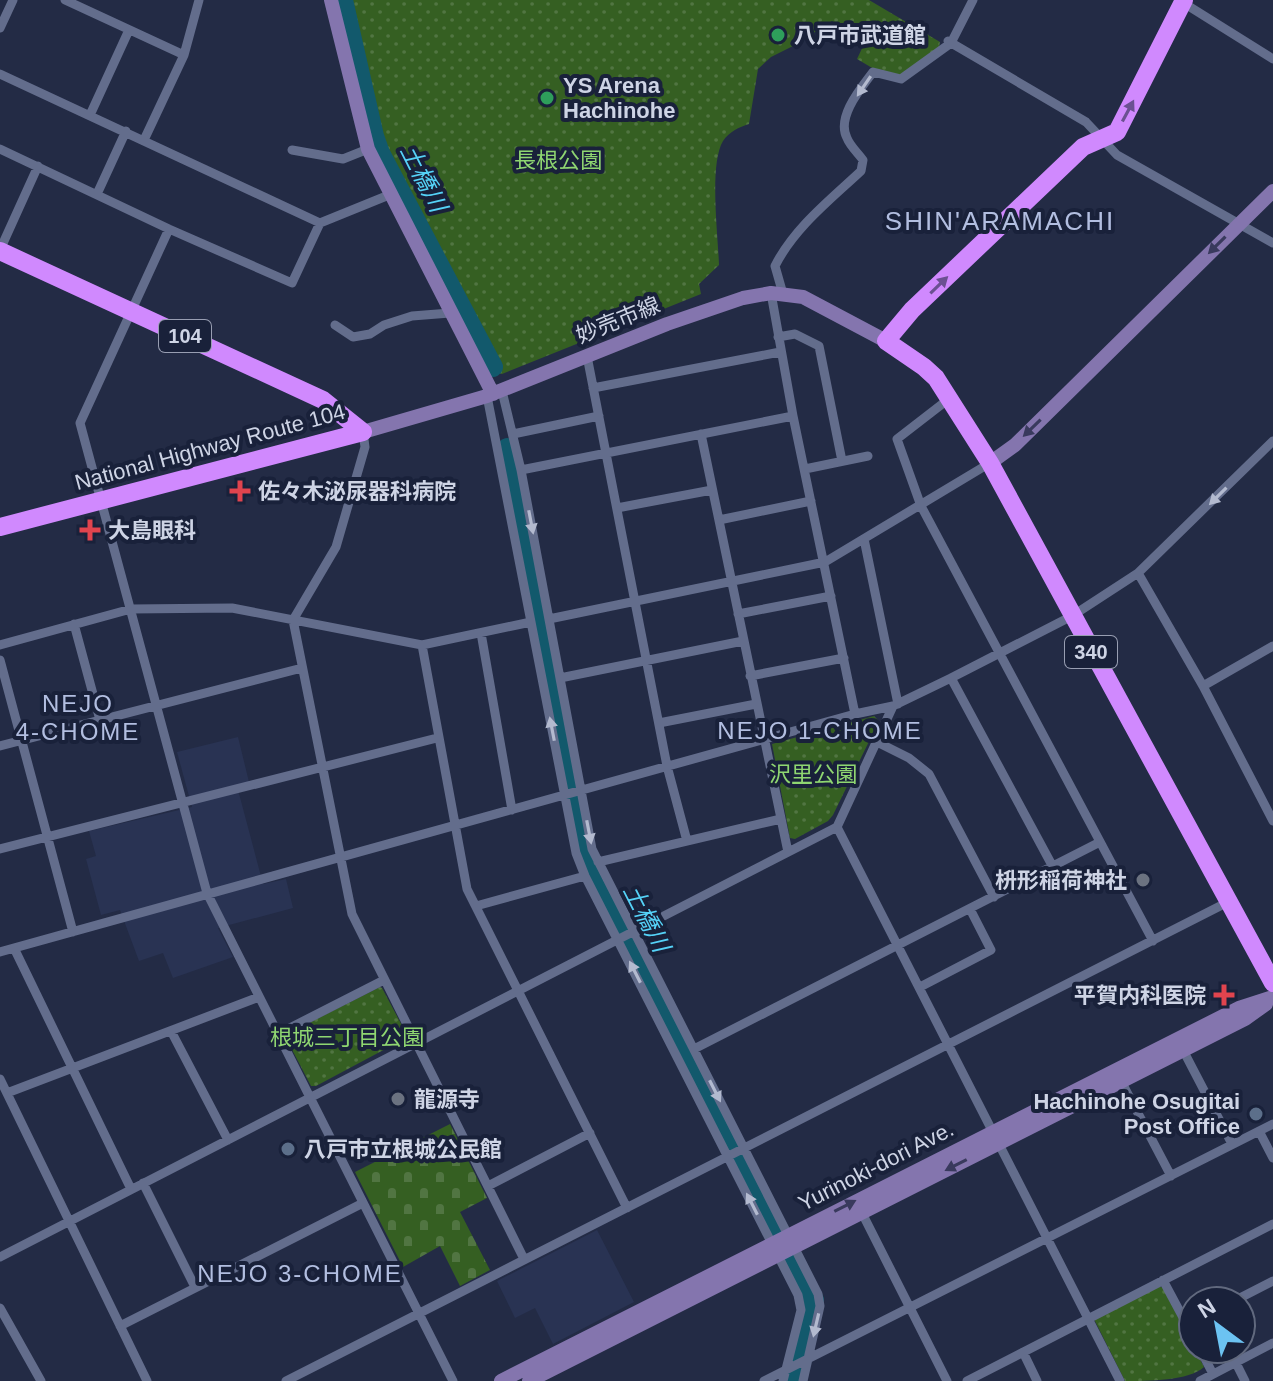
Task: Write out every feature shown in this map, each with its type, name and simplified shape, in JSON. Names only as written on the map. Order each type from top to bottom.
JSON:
[{"type":"highway","points":[[886,341],[912,310],[1083,147],[1117,132],[1183,1]]},
{"type":"highway","name":"National Highway Route 104","points":[[0,250],[323,400],[363,432]]},
{"type":"highway","name":"340","points":[[886,341],[924,367],[950,398],[990,463],[1228,902],[1271,972]]},
{"type":"highway","name":"National Highway Route 104","points":[[0,527],[363,432]]},
{"type":"street","points":[[0,28],[13,0]]},
{"type":"street","points":[[65,0],[184,55]]},
{"type":"street","points":[[144,140],[184,55],[199,0]]},
{"type":"street","points":[[331,0],[368,149],[513,434],[592,849],[818,1294],[820,1306],[803,1381]]},
{"type":"street","points":[[855,714],[780,352],[775,266],[800,228],[861,171],[863,160],[845,136],[845,120],[873,72],[901,79],[948,41],[973,0]]},
{"type":"street","points":[[1183,1],[1273,59]]},
{"type":"street","points":[[90,115],[129,30]]},
{"type":"street","points":[[948,41],[1086,122],[1117,155],[1273,243]]},
{"type":"street","points":[[0,74],[320,223]]},
{"type":"street","points":[[97,194],[126,131]]},
{"type":"street","points":[[0,149],[292,283],[320,223],[389,195]]},
{"type":"street","points":[[292,150],[343,159],[368,149]]},
{"type":"street","points":[[0,250],[38,166]]},
{"type":"street","points":[[549,619],[825,562],[921,506],[1015,445],[1273,191]]},
{"type":"street","points":[[169,229],[80,423],[207,893],[453,1381]]},
{"type":"street","points":[[777,294],[803,297],[886,341]]},
{"type":"street","name":"妙売市線","points":[[363,432],[494,394],[699,312],[743,298],[777,294]]},
{"type":"street","points":[[335,325],[353,337],[370,334],[384,325],[412,316],[450,313]]},
{"type":"street","points":[[778,337],[795,334],[819,346],[842,461]]},
{"type":"street","points":[[593,388],[780,352]]},
{"type":"street","points":[[587,356],[667,766],[687,841]]},
{"type":"street","points":[[494,394],[531,622],[576,853],[798,1295],[801,1310],[783,1381]]},
{"type":"street","points":[[950,398],[897,439],[921,506],[1153,941]]},
{"type":"street","points":[[513,434],[599,416]]},
{"type":"street","points":[[521,470],[793,416]]},
{"type":"street","points":[[363,432],[365,447],[336,547],[293,620],[321,767],[352,914],[524,1259]]},
{"type":"street","points":[[701,434],[788,852]]},
{"type":"street","points":[[0,952],[896,705],[1072,616],[1138,573],[1273,441]]},
{"type":"street","points":[[805,469],[868,456]]},
{"type":"street","points":[[617,508],[712,490]]},
{"type":"street","points":[[719,520],[811,501]]},
{"type":"street","points":[[0,1257],[837,827],[896,705],[864,539]]},
{"type":"street","points":[[1138,573],[1203,686],[1273,821]]},
{"type":"street","points":[[738,614],[831,596]]},
{"type":"street","points":[[0,645],[131,609],[232,608],[422,645],[531,622]]},
{"type":"street","points":[[74,624],[100,720]]},
{"type":"street","points":[[481,633],[512,810]]},
{"type":"street","points":[[560,678],[743,641]]},
{"type":"street","points":[[422,645],[467,889],[627,1208]]},
{"type":"street","points":[[1203,686],[1273,646]]},
{"type":"street","points":[[750,676],[844,658]]},
{"type":"street","points":[[0,660],[73,932]]},
{"type":"street","points":[[0,746],[302,668]]},
{"type":"street","points":[[951,678],[1053,867]]},
{"type":"street","points":[[659,723],[756,704]]},
{"type":"street","points":[[0,849],[437,738]]},
{"type":"street","points":[[877,742],[909,758],[929,774],[994,897]]},
{"type":"street","points":[[598,862],[781,819]]},
{"type":"street","points":[[837,827],[1120,1381]]},
{"type":"street","points":[[694,1049],[1100,842]]},
{"type":"street","points":[[476,906],[585,876]]},
{"type":"street","points":[[286,1381],[1228,902]]},
{"type":"street","points":[[920,987],[991,950],[970,909]]},
{"type":"street","points":[[14,948],[131,1189]]},
{"type":"street","points":[[278,1034],[384,980]]},
{"type":"street","points":[[7,1093],[259,997]]},
{"type":"street","name":"Yurinoki-dori Ave.","points":[[1119,1076],[1183,1050],[1245,1019],[1273,998]]},
{"type":"street","name":"Yurinoki-dori Ave.","points":[[529,1381],[1119,1076],[1239,1008],[1273,998]]},
{"type":"street","points":[[171,1031],[228,1140]]},
{"type":"street","points":[[1183,1050],[1232,1144]]},
{"type":"street","points":[[1119,1076],[1171,1176]]},
{"type":"street","points":[[0,1079],[147,1381]]},
{"type":"street","points":[[764,1381],[1273,1124]]},
{"type":"street","points":[[1259,1131],[1273,1158]]},
{"type":"street","points":[[488,1186],[590,1133]]},
{"type":"street","name":"Yurinoki-dori Ave.","points":[[791,1243],[862,1213],[996,1138]]},
{"type":"street","points":[[143,1183],[195,1287]]},
{"type":"street","points":[[120,1326],[363,1203]]},
{"type":"street","points":[[862,1213],[947,1381]]},
{"type":"street","points":[[967,1381],[1273,1224]]},
{"type":"street","name":"Yurinoki-dori Ave.","points":[[501,1381],[776,1251]]},
{"type":"street","points":[[1163,1280],[1177,1303]]},
{"type":"street","points":[[0,1308],[41,1381]]},
{"type":"street","points":[[1023,1352],[1037,1381]]},
{"type":"street","points":[[1208,1365],[1213,1374]]},
{"type":"street","points":[[1200,1381],[1232,1365]]},
{"type":"shaded area","points":[[238,737],[249,782],[237,786],[263,884],[286,879],[293,908],[218,928],[233,957],[173,978],[163,953],[139,961],[120,910],[101,915],[86,859],[96,856],[89,831],[192,807],[177,752]]},
{"type":"shaded area","points":[[597,1230],[634,1302],[553,1344],[535,1308],[515,1318],[497,1281]]},
{"type":"green space","name":"長根公園","points":[[339,0],[869,0],[940,42],[939,47],[900,76],[874,69],[857,59],[865,42],[832,21],[771,57],[758,69],[749,124],[728,135],[719,152],[715,182],[719,265],[699,284],[701,294],[502,374],[494,372],[460,303],[454,302],[370,137]]},
{"type":"green space","name":"沢里公園","points":[[874,716],[879,721],[833,815],[828,821],[795,839],[790,838],[772,744]]},
{"type":"green space","name":"根城三丁目公園","points":[[380,987],[406,1038],[311,1086],[286,1038],[289,1033]]},
{"type":"green space","points":[[450,1124],[487,1198],[460,1212],[490,1270],[460,1286],[440,1246],[403,1267],[355,1172]]},
{"type":"green space","points":[[1159,1286],[1177,1315],[1177,1365],[1204,1367],[1178,1378],[1125,1381],[1094,1319]]},
{"type":"waterway","name":"土橋川","points":[[343,0],[380,153],[493,367]]},
{"type":"waterway","name":"土橋川","points":[[507,448],[587,857],[814,1300],[795,1381]]},
{"type":"place","name":"八戸市武道館","points":[[778,35]]},
{"type":"place","name":"YS Arena Hachinohe","points":[[547,98]]},
{"type":"place","name":"佐々木泌尿器科病院","points":[[240,491]]},
{"type":"place","name":"大島眼科","points":[[90,530]]},
{"type":"place","name":"枡形稲荷神社","points":[[1143,880]]},
{"type":"place","name":"平賀内科医院","points":[[1224,995]]},
{"type":"place","name":"龍源寺","points":[[398,1099]]},
{"type":"place","name":"Hachinohe Osugitai Post Office","points":[[1256,1114]]},
{"type":"place","name":"八戸市立根城公民館","points":[[288,1149]]},
{"type":"district","name":"SHIN'ARAMACHI","points":[[1000,221]]},
{"type":"district","name":"NEJO 4-CHOME","points":[[78,717]]},
{"type":"district","name":"NEJO 1-CHOME","points":[[820,730]]},
{"type":"district","name":"NEJO 3-CHOME","points":[[300,1273]]}]
